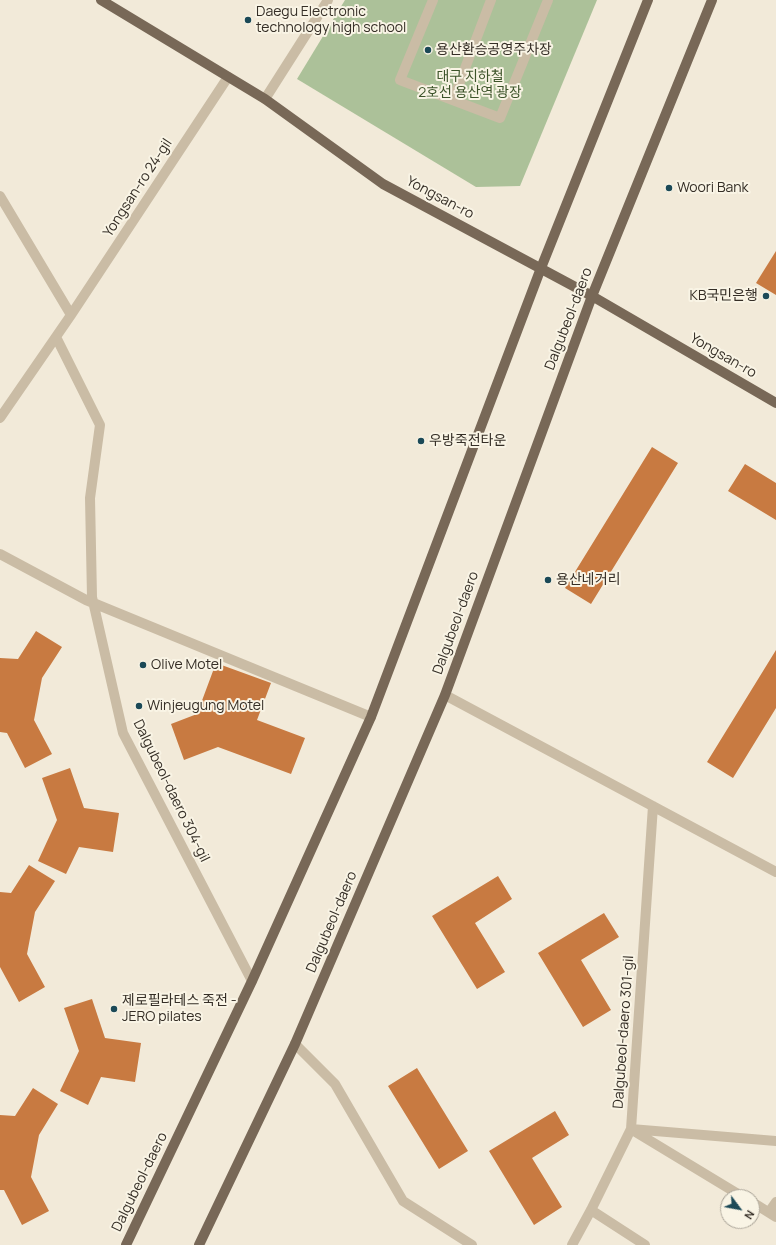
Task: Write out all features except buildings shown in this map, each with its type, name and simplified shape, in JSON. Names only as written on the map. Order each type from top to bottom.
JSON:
[{"type":"main road","name":"Yongsan-ro","points":[[101,0],[265,99],[383,184],[592,296],[776,403]]},
{"type":"main road","name":"Dalgubeol-daero","points":[[126,1245],[252,982],[372,717],[541,268],[648,0]]},
{"type":"main road","name":"Dalgubeol-daero","points":[[199,1245],[295,1044],[444,695],[592,296],[712,0]]},
{"type":"street","points":[[265,99],[328,0]]},
{"type":"street","points":[[433,0],[400,80],[500,118],[548,0]]},
{"type":"street","points":[[453,100],[491,0]]},
{"type":"street","name":"Yongsan-ro 24-gil","points":[[0,418],[71,315],[228,77]]},
{"type":"street","points":[[0,196],[71,315]]},
{"type":"street","name":"Dalgubeol-daero 304-gil","points":[[56,337],[100,425],[90,498],[92,598],[123,733],[252,982]]},
{"type":"street","points":[[0,554],[93,603],[372,717]]},
{"type":"street","points":[[444,695],[776,872]]},
{"type":"street","name":"Dalgubeol-daero 301-gil","points":[[572,1245],[631,1129],[652,806]]},
{"type":"street","points":[[295,1044],[335,1084],[403,1201],[472,1245]]},
{"type":"street","points":[[631,1129],[776,1141]]},
{"type":"street","points":[[631,1129],[731,1189]]},
{"type":"street","points":[[760,1207],[772,1215],[776,1202]]},
{"type":"street","points":[[591,1210],[645,1245]]},
{"type":"green space","name":"대구 지하철 2호선 용산역 광장","points":[[345,0],[597,0],[520,186],[476,187],[297,79]]},
{"type":"place","name":"Daegu Electronic technology high school","points":[[248,20]]},
{"type":"place","name":"용산환승공영주차장","points":[[428,50]]},
{"type":"place","name":"Woori Bank","points":[[669,188]]},
{"type":"place","name":"KB국민은행","points":[[766,296]]},
{"type":"place","name":"우방죽전타운","points":[[421,441]]},
{"type":"place","name":"용산네거리","points":[[548,580]]},
{"type":"place","name":"Olive Motel","points":[[143,665]]},
{"type":"place","name":"Winjeugung Motel","points":[[139,706]]},
{"type":"place","name":"제로필라테스 죽전 - JERO pilates","points":[[114,1009]]}]
